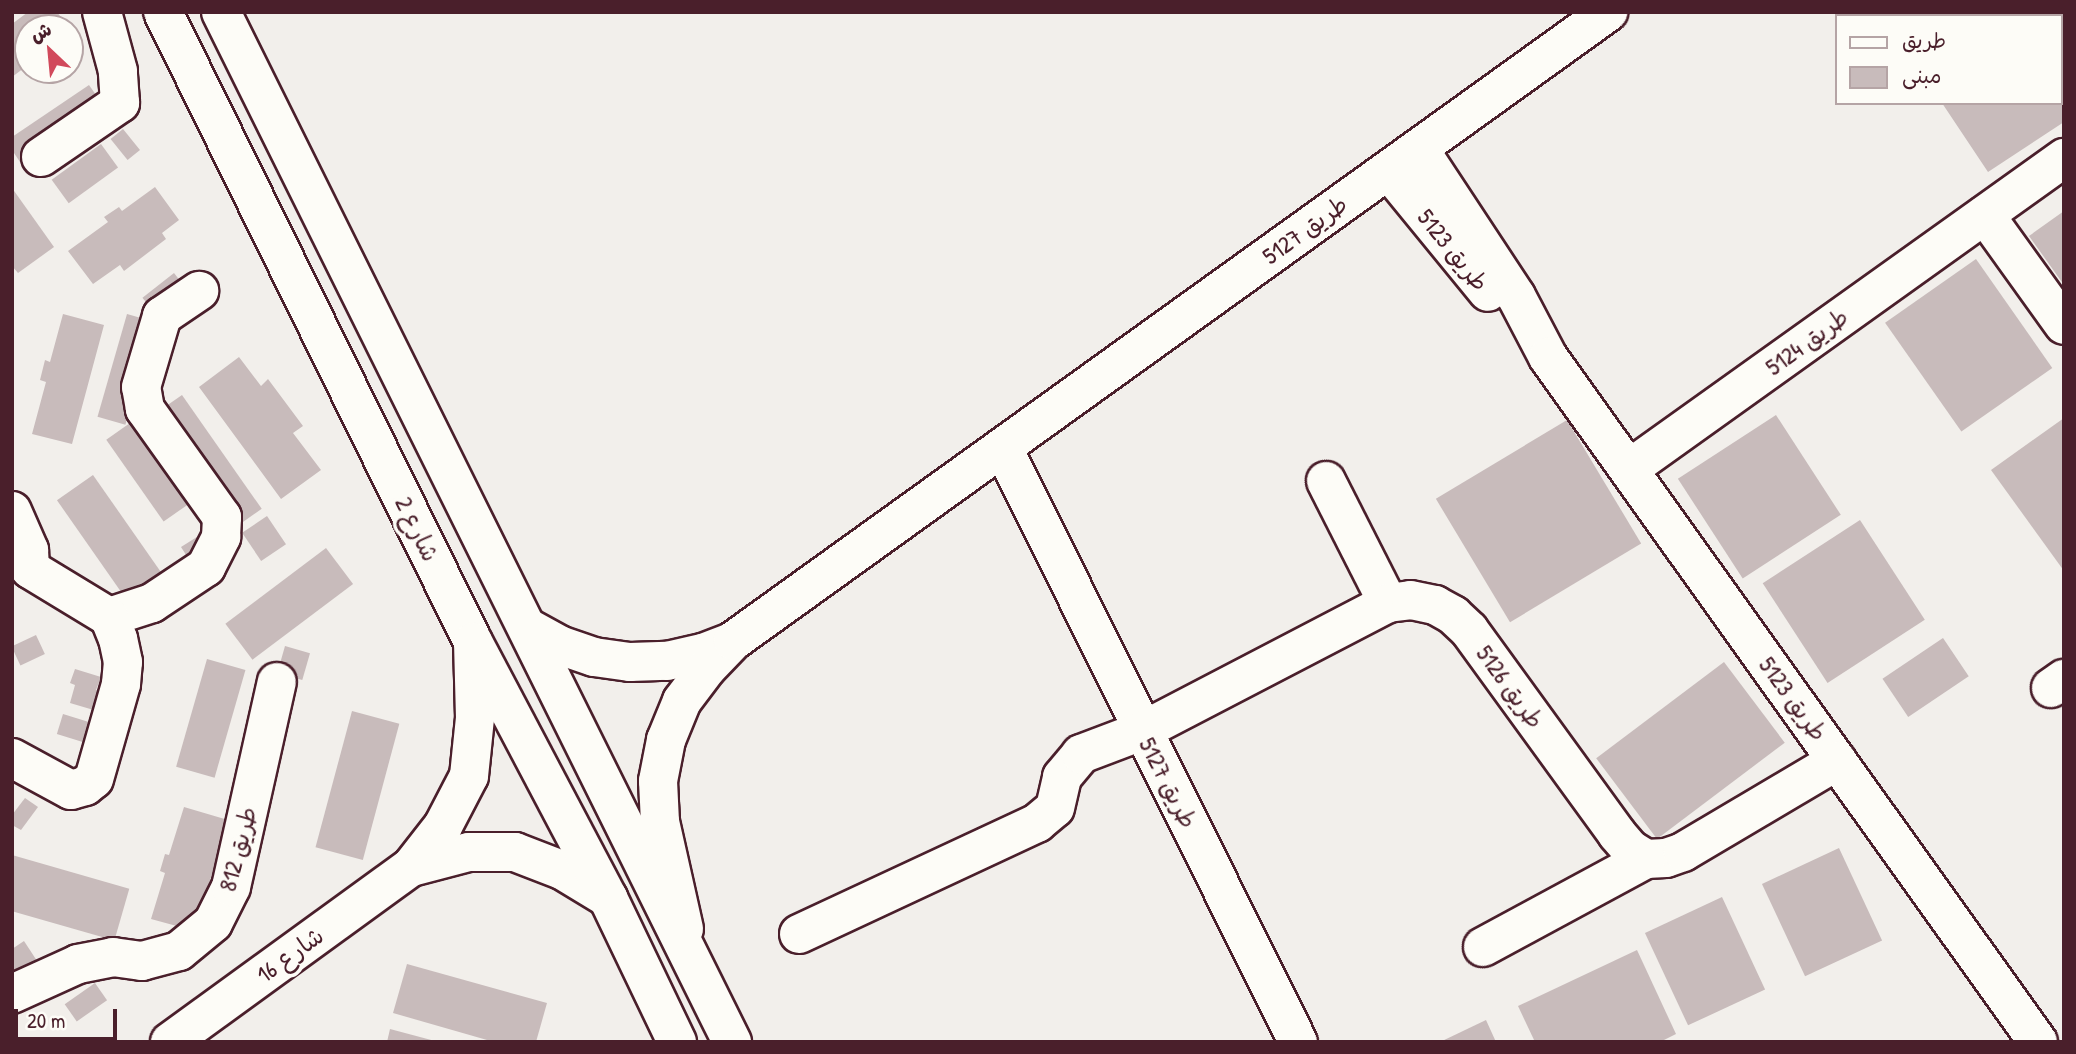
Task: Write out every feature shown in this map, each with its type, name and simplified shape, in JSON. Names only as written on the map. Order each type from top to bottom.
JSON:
[{"type":"street","points":[[41,158],[120,103],[118,71],[102,12]]},
{"type":"street","name":"شارع 2","points":[[163,12],[473,642],[608,898],[677,1042]]},
{"type":"street","points":[[221,12],[732,1042]]},
{"type":"street","name":"طريق 5127","points":[[690,956],[660,822],[658,781],[666,740],[682,701],[706,668],[733,641],[1608,12]]},
{"type":"street","name":"طريق 5123","points":[[1419,149],[1517,296],[1548,357],[2038,1042]]},
{"type":"street","name":"طريق 5124","points":[[1629,469],[2064,158]]},
{"type":"street","name":"طريق 5123","points":[[1388,171],[1514,323],[1548,357]]},
{"type":"street","points":[[1984,215],[2064,325]]},
{"type":"street","points":[[12,511],[29,550],[21,578],[109,617],[152,603],[206,567],[221,537],[222,517],[145,409],[141,387],[162,316],[199,290]]},
{"type":"street","name":"طريق 5127","points":[[1003,448],[1298,1042]]},
{"type":"street","points":[[1326,481],[1388,603]]},
{"type":"street","name":"طريق 5126","points":[[799,934],[1037,823],[1055,807],[1062,777],[1081,754],[1142,731],[1388,603],[1411,600],[1434,605],[1453,615],[1469,630],[1617,834],[1630,849],[1646,859]]},
{"type":"street","points":[[12,758],[71,790],[85,786],[94,779],[121,684],[123,662],[109,617]]},
{"type":"street","name":"طريق 5127","points":[[527,627],[559,645],[594,657],[630,662],[667,661],[703,653],[733,641]]},
{"type":"street","name":"شارع 16","points":[[170,1042],[411,867],[443,826],[469,776],[475,718],[473,642]]},
{"type":"street","name":"طريق 812","points":[[12,994],[78,964],[113,957],[142,961],[179,951],[213,923],[231,887],[277,682]]},
{"type":"street","points":[[1483,947],[1646,859],[1665,858],[1683,852],[1837,761]]},
{"type":"street","name":"شارع 16","points":[[411,867],[469,852],[515,852],[562,870],[608,898]]},
{"type":"building","points":[[57,12],[58,14],[25,14]]},
{"type":"building","points":[[1936,12],[2004,12],[2004,14]]},
{"type":"building","points":[[14,22],[12,77],[12,24]]},
{"type":"building","points":[[89,85],[103,105],[20,162],[12,150],[12,137]]},
{"type":"building","points":[[2062,99],[2064,122],[1988,172],[1943,105],[2062,105]]},
{"type":"building","points":[[123,129],[140,150],[128,160],[111,139]]},
{"type":"building","points":[[101,144],[118,167],[69,203],[52,180]]},
{"type":"building","points":[[155,187],[179,220],[162,233],[166,239],[124,271],[120,265],[93,284],[68,251],[108,222],[104,217],[119,207],[122,211]]},
{"type":"building","points":[[12,188],[54,247],[18,273],[12,266]]},
{"type":"building","points":[[2064,211],[2064,285],[2029,236]]},
{"type":"building","points":[[1976,259],[2052,368],[1961,432],[1885,323]]},
{"type":"building","points":[[174,273],[189,292],[157,317],[142,298]]},
{"type":"building","points":[[63,314],[104,325],[72,444],[32,434],[46,382],[40,380],[45,360],[50,362]]},
{"type":"building","points":[[127,314],[155,322],[125,425],[98,417]]},
{"type":"building","points":[[239,357],[261,386],[268,379],[303,426],[293,433],[321,470],[281,499],[199,387]]},
{"type":"building","points":[[182,395],[262,509],[236,527],[156,413]]},
{"type":"building","points":[[1776,415],[1841,515],[1743,579],[1678,479]]},
{"type":"building","points":[[2064,418],[2064,571],[1991,470]]},
{"type":"building","points":[[1567,420],[1641,543],[1510,622],[1436,499]]},
{"type":"building","points":[[130,423],[187,505],[164,522],[106,440]]},
{"type":"building","points":[[93,475],[165,577],[129,603],[57,500]]},
{"type":"building","points":[[267,516],[286,544],[261,561],[242,533]]},
{"type":"building","points":[[1860,520],[1925,620],[1828,683],[1763,583]]},
{"type":"building","points":[[208,530],[188,558],[181,547]]},
{"type":"building","points":[[326,548],[353,584],[252,660],[225,624]]},
{"type":"building","points":[[36,635],[45,654],[20,665],[12,646]]},
{"type":"building","points":[[1943,638],[1969,676],[1908,717],[1882,679]]},
{"type":"building","points":[[285,646],[310,653],[302,680],[277,673]]},
{"type":"building","points":[[207,659],[245,670],[215,778],[176,767]]},
{"type":"building","points":[[1724,662],[1785,743],[1657,839],[1596,758]]},
{"type":"building","points":[[75,669],[101,677],[96,690],[103,692],[97,711],[70,703],[75,685],[70,683]]},
{"type":"building","points":[[352,711],[399,724],[363,860],[316,847]]},
{"type":"building","points":[[63,714],[89,722],[83,742],[57,734]]},
{"type":"building","points":[[25,798],[38,807],[21,830],[12,825],[12,815]]},
{"type":"building","points":[[184,807],[228,820],[195,931],[151,919],[165,873],[160,871],[165,854],[169,855]]},
{"type":"building","points":[[1839,848],[1882,940],[1805,976],[1762,884]]},
{"type":"building","points":[[12,855],[129,889],[114,941],[12,911]]},
{"type":"building","points":[[1722,897],[1765,989],[1688,1025],[1645,933]]},
{"type":"building","points":[[24,941],[41,967],[12,985],[12,949]]},
{"type":"building","points":[[1637,950],[1676,1034],[1660,1042],[1535,1042],[1518,1006]]},
{"type":"building","points":[[407,964],[547,1003],[536,1042],[494,1042],[393,1013]]},
{"type":"building","points":[[95,983],[107,1000],[77,1021],[65,1004]]},
{"type":"building","points":[[1486,1020],[1496,1042],[1440,1042]]},
{"type":"building","points":[[390,1029],[435,1041],[435,1042],[387,1042]]}]
